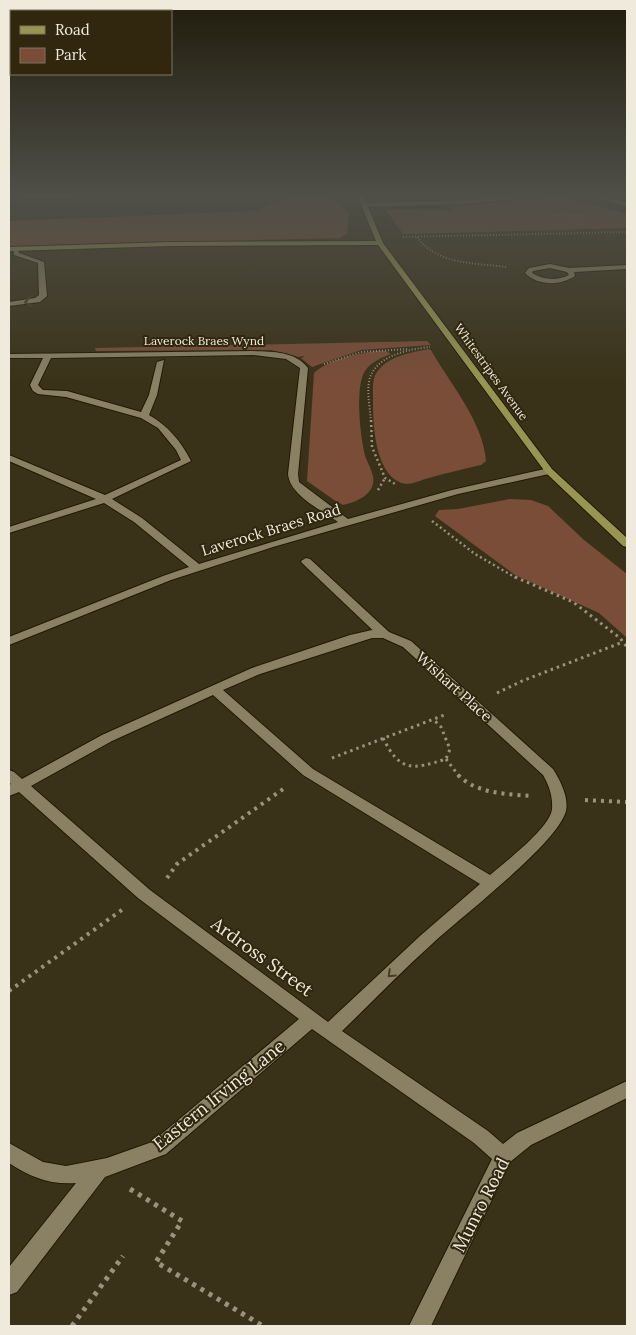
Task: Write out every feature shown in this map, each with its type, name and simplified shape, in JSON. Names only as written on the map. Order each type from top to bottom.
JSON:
[{"type":"street","points":[[9,304],[37,300],[43,296],[41,262],[26,257]]},
{"type":"street","name":"Whitestripes Avenue","points":[[392,257],[549,471],[627,544]]},
{"type":"street","points":[[569,270],[573,276],[571,278],[550,281],[530,276],[529,271],[537,267],[550,266],[569,270],[627,267]]},
{"type":"street","name":"Laverock Braes Wynd","points":[[9,356],[254,352],[279,354],[292,359],[302,365],[304,374]]},
{"type":"street","points":[[9,530],[105,499],[186,462],[180,449],[161,426],[144,416],[67,394],[47,393],[36,389],[34,385],[48,355]]},
{"type":"street","points":[[144,416],[153,395],[161,362]]},
{"type":"street","points":[[304,374],[293,474],[294,483],[345,522]]},
{"type":"street","points":[[9,458],[105,499],[138,520],[197,568]]},
{"type":"street","name":"Laverock Braes Road","points":[[9,640],[197,568],[345,522],[424,500],[549,471]]},
{"type":"street","points":[[306,561],[385,635]]},
{"type":"street","name":"Wishart Place","points":[[13,784],[107,738],[256,671],[354,638],[372,634],[385,635],[406,644],[548,772],[556,785],[559,810],[551,828],[512,866],[426,940],[330,1032]]},
{"type":"street","points":[[214,689],[308,772],[491,883]]},
{"type":"street","name":"Ardross Street","points":[[13,784],[144,894],[330,1032],[481,1137],[503,1156]]},
{"type":"street","name":"Eastern Irving Lane","points":[[9,1152],[32,1168],[54,1175],[83,1173],[99,1169],[134,1159],[159,1148],[312,1018]]},
{"type":"street","name":"Munro Road","points":[[420,1326],[503,1156],[524,1139],[627,1089]]},
{"type":"street","points":[[9,1284],[99,1169]]},
{"type":"path","points":[[446,257],[529,271]]},
{"type":"path","points":[[304,374],[322,365],[361,352],[456,345]]},
{"type":"path","points":[[414,348],[391,357],[372,371],[369,381],[372,447],[385,478],[424,500]]},
{"type":"path","points":[[410,505],[475,554],[507,574],[573,602],[620,638],[627,647]]},
{"type":"path","points":[[383,738],[393,758],[407,765],[420,767],[446,759],[450,749],[441,727],[433,720]]},
{"type":"path","points":[[99,1169],[182,1221],[156,1262],[263,1326]]},
{"type":"path","points":[[72,1326],[123,1256]]},
{"type":"green space","points":[[427,341],[431,345],[361,350],[312,367],[301,358],[303,356],[299,357],[271,350],[96,351],[95,348]]},
{"type":"green space","points":[[428,349],[431,350],[472,417],[484,446],[486,461],[481,465],[407,484],[396,480],[388,472],[382,461],[375,435],[374,381],[377,372],[387,362],[400,356]]},
{"type":"green space","points":[[386,351],[391,354],[367,368],[362,378],[359,398],[362,443],[365,457],[372,473],[373,486],[361,499],[343,505],[307,481],[314,373],[335,361],[353,355]]},
{"type":"green space","points":[[510,499],[531,500],[548,506],[584,540],[627,574],[627,638],[599,613],[515,575],[435,516],[439,510],[458,509]]}]
